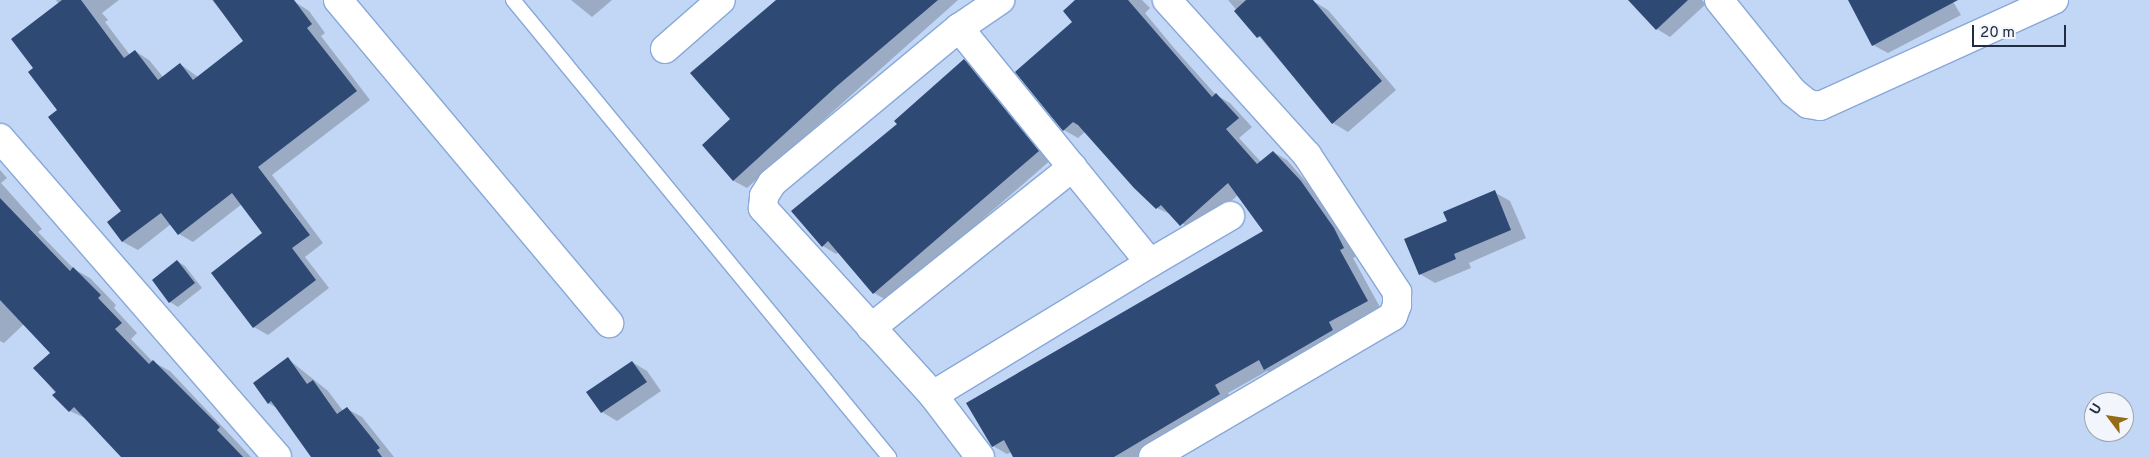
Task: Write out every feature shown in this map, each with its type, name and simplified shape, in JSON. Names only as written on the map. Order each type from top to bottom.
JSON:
[{"type":"street","points":[[338,0],[609,323]]},
{"type":"street","points":[[665,49],[720,0]]},
{"type":"street","points":[[980,457],[933,395],[870,328],[763,208],[764,196],[772,183],[959,28],[1000,0]]},
{"type":"street","points":[[1153,457],[1393,316],[1397,305],[1397,292],[1308,155],[1167,0]]},
{"type":"street","points":[[1719,0],[1792,92],[1808,104],[1820,106],[2054,0]]},
{"type":"street","points":[[959,28],[1150,263]]},
{"type":"street","points":[[0,138],[277,457]]},
{"type":"street","points":[[870,328],[1073,167]]},
{"type":"street","points":[[933,395],[1230,216]]},
{"type":"lane","points":[[513,0],[889,457]]},
{"type":"building","points":[[62,0],[81,0],[124,58],[135,50],[158,80],[180,63],[193,80],[243,41],[213,0],[294,0],[312,24],[307,28],[357,91],[258,167],[310,235],[292,248],[316,280],[253,328],[211,273],[262,233],[232,193],[178,235],[161,213],[122,242],[107,222],[121,211],[48,117],[57,110],[28,72],[33,68],[11,39]]},
{"type":"building","points":[[776,0],[938,0],[837,86],[733,181],[702,145],[730,119],[690,73]]},
{"type":"building","points":[[1075,0],[1128,0],[1212,97],[1216,93],[1239,118],[1226,129],[1257,164],[1273,151],[1301,181],[1334,228],[1344,248],[1340,250],[1368,301],[1329,322],[1333,330],[1264,370],[1259,360],[1215,385],[1220,394],[1114,457],[1013,457],[1004,440],[992,447],[966,403],[1263,231],[1228,183],[1180,226],[1161,205],[1156,209],[1134,188],[1078,125],[1073,122],[1063,131],[1015,72],[1072,22],[1063,11]]},
{"type":"building","points":[[1246,0],[1313,0],[1382,81],[1332,124],[1260,36],[1257,38],[1234,11]]},
{"type":"building","points":[[1628,0],[1688,0],[1656,30]]},
{"type":"building","points":[[1848,0],[1958,0],[1872,46]]},
{"type":"building","points":[[964,59],[1039,151],[873,294],[828,241],[822,247],[791,211],[897,124],[894,121]]},
{"type":"building","points":[[1495,190],[1511,230],[1454,254],[1456,259],[1419,275],[1404,239],[1447,221],[1443,212]]},
{"type":"building","points":[[0,198],[70,271],[73,267],[101,295],[98,298],[122,323],[115,329],[149,364],[153,360],[220,427],[217,430],[243,457],[121,457],[74,407],[69,412],[52,395],[56,392],[33,368],[50,353],[0,300]]},
{"type":"building","points":[[177,260],[195,283],[169,303],[152,280]]},
{"type":"building","points":[[288,357],[307,384],[313,380],[337,414],[347,407],[380,448],[377,450],[382,457],[311,457],[271,401],[268,404],[253,383]]},
{"type":"building","points":[[632,361],[647,382],[601,413],[586,392]]}]
